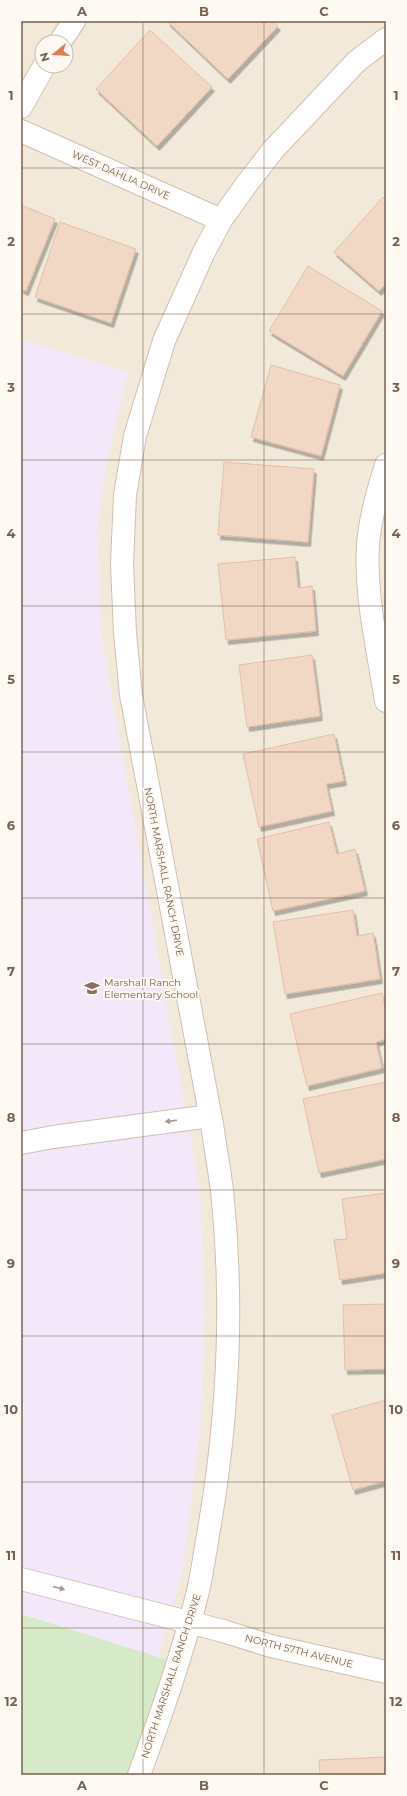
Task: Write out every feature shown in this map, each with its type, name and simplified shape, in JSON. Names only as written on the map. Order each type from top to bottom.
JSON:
[{"type":"street","points":[[65,34],[74,21]]},
{"type":"street","name":"NORTH MARSHALL RANCH DRIVE","points":[[138,1775],[153,1737],[198,1590],[214,1500],[225,1412],[228,1363],[222,1190],[210,1116],[131,695],[125,633],[122,564],[125,495],[136,436],[164,341],[203,254],[221,220],[273,150],[357,61],[386,39]]},
{"type":"street","points":[[21,107],[40,74]]},
{"type":"street","name":"WEST DAHLIA DRIVE","points":[[21,131],[221,220]]},
{"type":"street","points":[[386,465],[376,495],[368,545],[370,604],[386,701]]},
{"type":"street","points":[[21,1143],[53,1137],[210,1116]]},
{"type":"street","name":"NORTH 57TH AVENUE","points":[[21,1579],[271,1646],[386,1672]]},
{"type":"shaded area","points":[[21,21],[386,21],[386,1775],[21,1775]]},
{"type":"shaded area","name":"Marshall Ranch Elementary School","points":[[21,339],[128,372],[106,465],[97,531],[102,640],[200,1193],[205,1313],[200,1430],[182,1573],[158,1657],[21,1614]]},
{"type":"green space","points":[[21,1614],[177,1663],[139,1775],[21,1775]]},
{"type":"building","points":[[167,21],[273,21],[278,26],[228,79]]},
{"type":"building","points":[[150,30],[212,87],[157,146],[96,89]]},
{"type":"building","points":[[383,197],[386,200],[386,283],[379,291],[334,252]]},
{"type":"building","points":[[21,205],[55,219],[26,291],[21,289]]},
{"type":"building","points":[[60,222],[136,249],[111,323],[35,297]]},
{"type":"building","points":[[308,266],[382,311],[343,376],[269,331]]},
{"type":"building","points":[[271,365],[340,385],[321,456],[251,437]]},
{"type":"building","points":[[224,462],[314,469],[308,542],[218,535]]},
{"type":"building","points":[[295,557],[298,588],[312,586],[316,631],[226,640],[218,564]]},
{"type":"building","points":[[312,655],[320,716],[247,727],[239,665]]},
{"type":"building","points":[[334,734],[344,781],[326,784],[332,811],[259,827],[243,754]]},
{"type":"building","points":[[329,822],[337,854],[355,849],[365,891],[273,911],[257,839]]},
{"type":"building","points":[[353,910],[357,936],[373,933],[380,979],[285,994],[273,922]]},
{"type":"building","points":[[382,993],[386,1011],[386,1039],[376,1042],[382,1068],[307,1086],[290,1014]]},
{"type":"building","points":[[386,1082],[386,1159],[319,1173],[303,1099]]},
{"type":"building","points":[[386,1193],[386,1273],[340,1280],[334,1240],[347,1239],[342,1199]]},
{"type":"building","points":[[386,1304],[386,1369],[345,1370],[343,1305]]},
{"type":"building","points":[[386,1400],[386,1481],[353,1490],[332,1415]]},
{"type":"building","points":[[386,1757],[386,1775],[320,1775],[319,1760]]},
{"type":"place","name":"Marshall Ranch Elementary School","points":[[92,988]]}]
